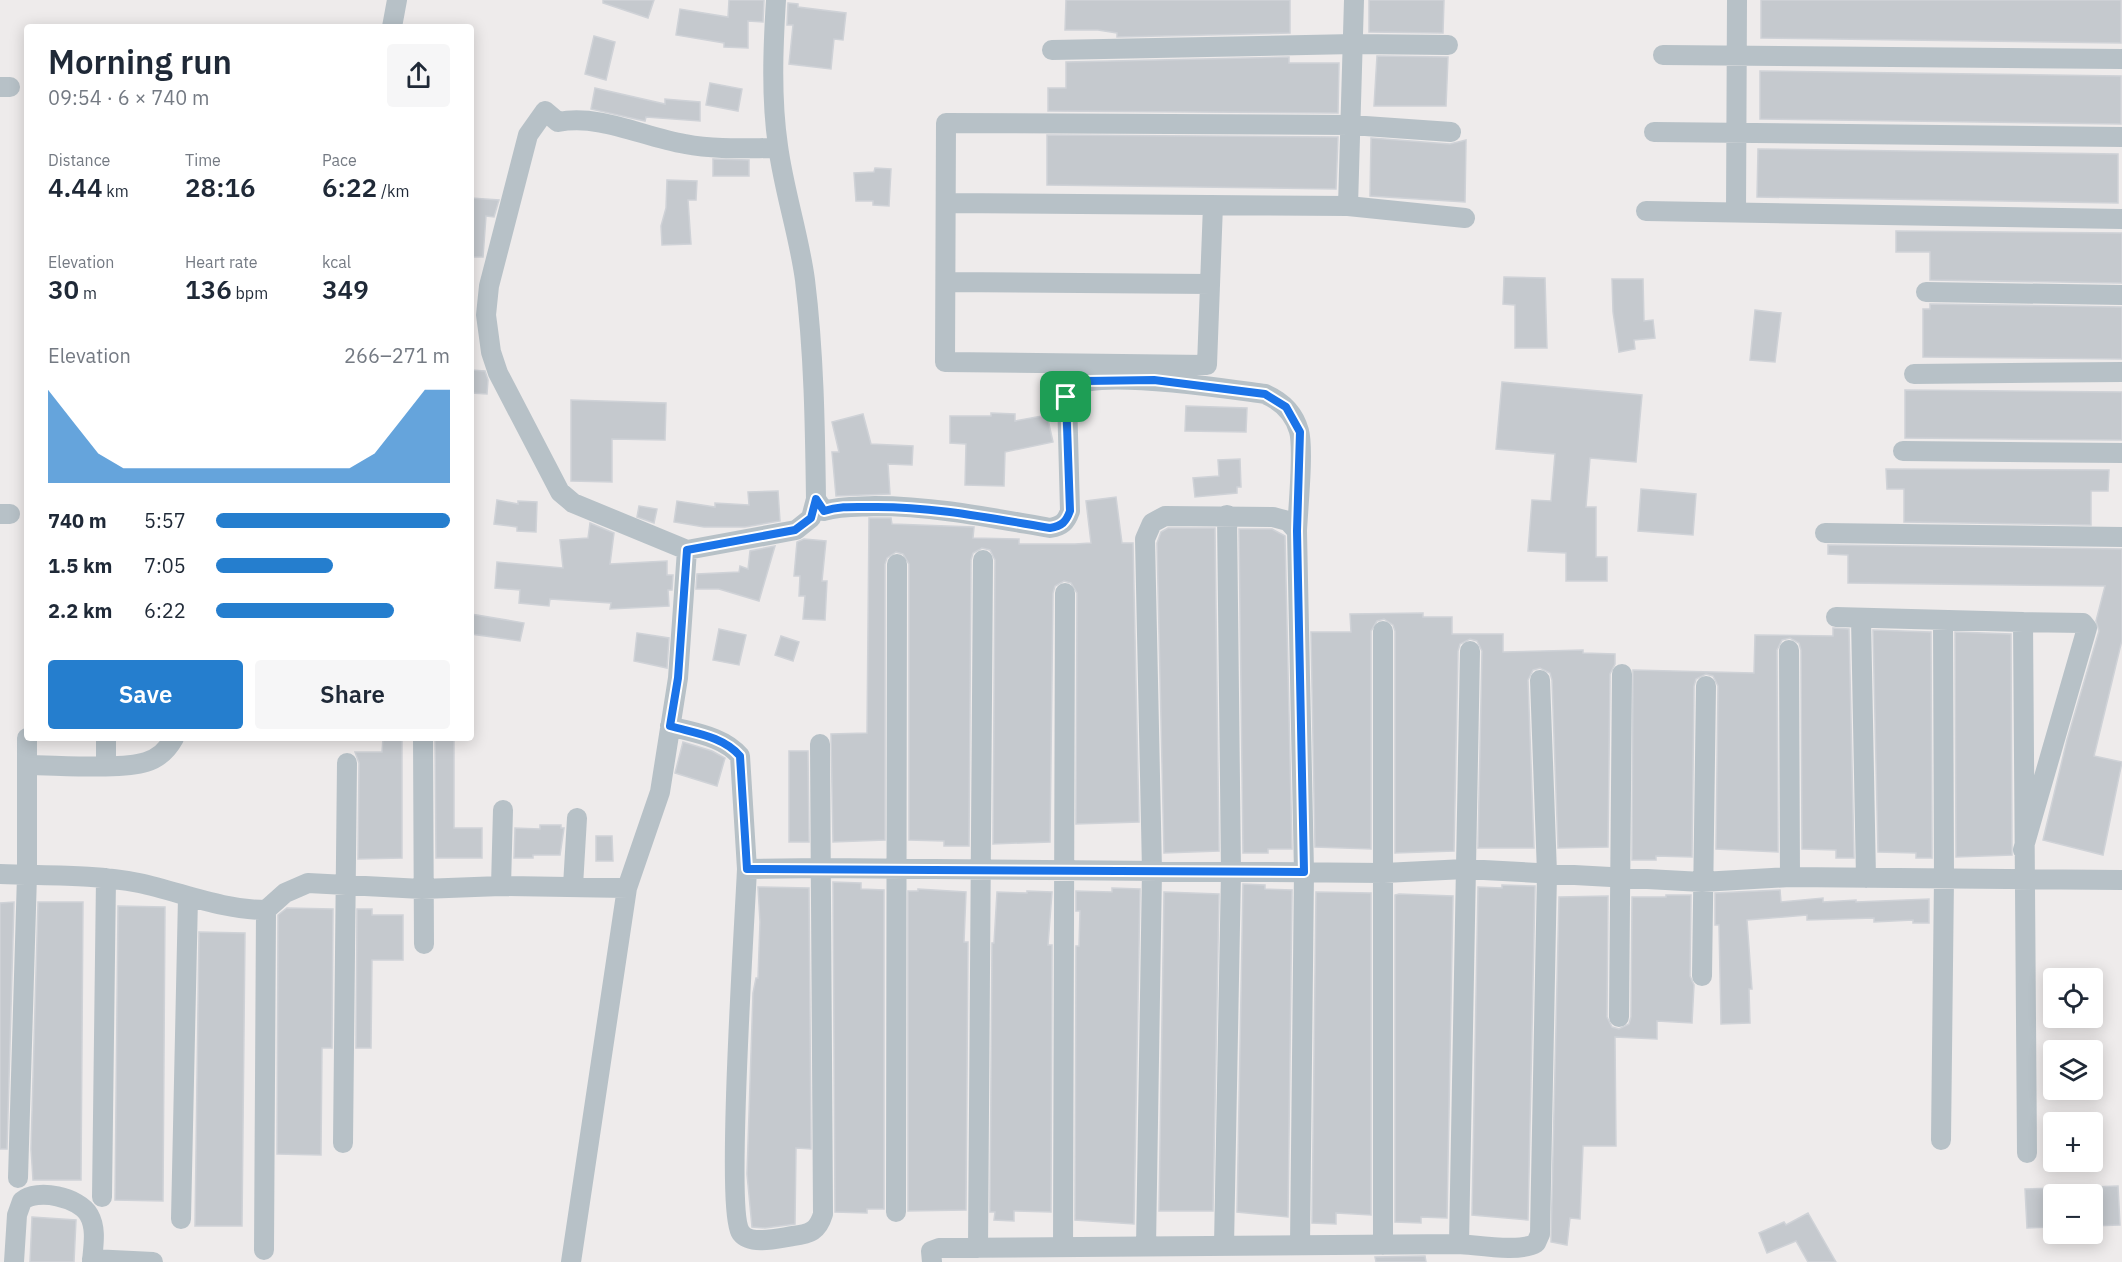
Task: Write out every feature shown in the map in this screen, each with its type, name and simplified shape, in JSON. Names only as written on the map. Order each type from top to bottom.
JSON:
[{"type":"street","points":[[393,24],[397,0]]},
{"type":"street","points":[[776,0],[773,82],[778,147],[797,232],[810,326],[814,369],[816,499],[811,518],[795,530],[687,550],[573,503],[560,492],[498,373],[487,329],[489,286],[528,135],[534,122],[545,111],[558,122],[570,120],[598,122],[685,144],[714,148],[778,147]]},
{"type":"street","points":[[1348,206],[1354,0]]},
{"type":"street","points":[[1736,213],[1737,0]]},
{"type":"street","points":[[1052,50],[1354,44],[1448,45]]},
{"type":"street","points":[[1663,55],[2122,59]]},
{"type":"street","points":[[1213,205],[1207,365],[945,362],[946,123],[1351,124],[1451,132]]},
{"type":"street","points":[[1654,132],[2122,138]]},
{"type":"street","points":[[947,203],[1348,206],[1465,218]]},
{"type":"street","points":[[1646,211],[2122,219]]},
{"type":"street","points":[[946,282],[1210,284]]},
{"type":"street","points":[[1926,292],[2122,295]]},
{"type":"street","points":[[1914,374],[2122,372]]},
{"type":"street","points":[[816,499],[824,511],[838,507],[901,506],[936,509],[1050,528],[1066,521],[1070,511],[1066,397],[1070,388],[1086,381],[1154,380],[1265,394],[1286,407],[1300,432],[1297,531],[1304,872],[1300,1245]]},
{"type":"street","points":[[1903,450],[2122,453]]},
{"type":"street","points":[[1146,1247],[1152,871],[1145,539],[1152,523],[1165,516],[1227,515],[1282,518],[1297,531]]},
{"type":"street","points":[[1224,1246],[1231,872],[1227,515]]},
{"type":"street","points":[[1825,533],[2122,536]]},
{"type":"street","points":[[571,1262],[627,888],[660,792],[678,678],[687,550]]},
{"type":"street","points":[[978,1248],[983,560]]},
{"type":"street","points":[[896,1212],[897,564]]},
{"type":"street","points":[[1063,1247],[1065,593]]},
{"type":"street","points":[[1836,617],[2083,623],[2087,626],[2023,850]]},
{"type":"street","points":[[1861,618],[1866,878]]},
{"type":"street","points":[[1941,1140],[1944,878],[1943,620]]},
{"type":"street","points":[[2023,622],[2027,1153]]},
{"type":"street","points":[[1383,631],[1383,1245]]},
{"type":"street","points":[[1789,650],[1790,877]]},
{"type":"street","points":[[1459,1244],[1470,651]]},
{"type":"street","points":[[1619,1017],[1622,674]]},
{"type":"street","points":[[932,1262],[930,1255],[935,1249],[1146,1247],[1182,1254],[1224,1246],[1261,1254],[1300,1245],[1346,1253],[1383,1245],[1429,1253],[1459,1244],[1505,1255],[1533,1246],[1540,1234],[1547,873],[1540,680]]},
{"type":"street","points":[[1702,976],[1706,686]]},
{"type":"street","points":[[670,726],[727,744],[740,756],[747,869],[737,1081],[735,1205],[738,1228],[746,1238],[756,1240],[807,1234],[818,1227],[823,1214],[819,744]]},
{"type":"street","points":[[18,1178],[27,875],[27,741]]},
{"type":"street","points":[[106,741],[106,764]]},
{"type":"street","points":[[27,765],[148,762],[169,748],[172,741]]},
{"type":"street","points":[[423,741],[424,944]]},
{"type":"street","points":[[343,1143],[343,886],[346,763]]},
{"type":"street","points":[[501,886],[503,810]]},
{"type":"street","points":[[573,886],[577,818]]},
{"type":"street","points":[[747,869],[897,868],[1384,873],[1465,869],[1702,882],[1790,877],[2122,880]]},
{"type":"street","points":[[0,874],[106,878],[158,887],[188,897],[249,910],[266,910],[285,893],[308,883],[422,889],[501,886],[627,888]]},
{"type":"street","points":[[102,1197],[106,878]]},
{"type":"street","points":[[181,1219],[188,897]]},
{"type":"street","points":[[264,1250],[266,910]]},
{"type":"street","points":[[14,1262],[8,1215],[22,1202],[40,1194],[50,1194],[86,1210],[93,1226],[92,1260],[153,1262]]},
{"type":"building","points":[[603,0],[654,0],[648,18],[603,3]]},
{"type":"building","points":[[729,0],[764,0],[763,22],[748,21],[748,48],[724,47],[724,43],[676,35],[680,9],[728,17]]},
{"type":"building","points":[[1066,0],[1290,0],[1290,33],[1117,37],[1117,33],[1098,30],[1065,30]]},
{"type":"building","points":[[1369,0],[1444,0],[1443,33],[1369,32]]},
{"type":"building","points":[[1761,0],[2121,0],[2121,43],[1761,38]]},
{"type":"building","points":[[788,3],[798,4],[798,7],[846,13],[843,40],[834,39],[831,69],[789,64],[793,25],[787,25]]},
{"type":"building","points":[[594,36],[615,42],[606,80],[585,74]]},
{"type":"building","points":[[1377,56],[1448,57],[1446,106],[1374,106]]},
{"type":"building","points":[[1289,57],[1289,63],[1339,63],[1338,113],[1048,111],[1048,88],[1066,88],[1066,62]]},
{"type":"building","points":[[1760,71],[2121,76],[2121,124],[1760,119]]},
{"type":"building","points":[[710,83],[742,89],[738,111],[706,105]]},
{"type":"building","points":[[595,88],[665,104],[665,99],[700,102],[700,121],[646,117],[645,121],[591,109]]},
{"type":"building","points":[[1047,135],[1338,137],[1336,189],[1047,185]]},
{"type":"building","points":[[1371,138],[1450,144],[1466,140],[1465,202],[1370,196]]},
{"type":"building","points":[[1758,149],[2118,154],[2118,203],[1757,197]]},
{"type":"building","points":[[713,159],[749,160],[749,176],[713,176]]},
{"type":"building","points":[[875,168],[891,169],[889,206],[873,205],[873,201],[856,201],[854,173],[874,172]]},
{"type":"building","points":[[667,180],[697,181],[696,200],[688,200],[691,244],[662,245],[661,226],[666,208]]},
{"type":"building","points":[[474,198],[499,200],[494,217],[486,216],[483,257],[474,257]]},
{"type":"building","points":[[1896,231],[2122,233],[2122,283],[1930,280],[1930,252],[1896,252]]},
{"type":"building","points":[[1504,277],[1545,278],[1547,348],[1515,348],[1515,305],[1503,304]]},
{"type":"building","points":[[1612,279],[1643,279],[1644,321],[1653,320],[1655,338],[1634,340],[1635,349],[1619,352],[1613,312]]},
{"type":"building","points":[[1930,304],[2122,307],[2122,359],[1923,357],[1923,309],[1930,309]]},
{"type":"building","points":[[1755,310],[1781,313],[1775,362],[1750,360]]},
{"type":"building","points":[[474,370],[485,371],[488,380],[487,394],[474,393]]},
{"type":"building","points":[[1502,382],[1642,395],[1636,462],[1590,458],[1586,507],[1596,507],[1596,557],[1607,557],[1607,581],[1566,581],[1566,553],[1528,551],[1532,500],[1551,501],[1555,454],[1496,449]]},
{"type":"building","points":[[1905,390],[2122,392],[2122,440],[1905,438]]},
{"type":"building","points":[[571,400],[666,403],[665,440],[612,439],[612,482],[571,481]]},
{"type":"building","points":[[1186,406],[1247,408],[1246,432],[1185,431]]},
{"type":"building","points":[[991,413],[1015,414],[1015,421],[1047,415],[1053,442],[1005,452],[1004,486],[965,485],[966,444],[950,443],[950,416],[991,416]]},
{"type":"building","points":[[863,414],[871,444],[913,446],[912,465],[888,464],[890,494],[836,496],[832,452],[839,452],[832,422]]},
{"type":"building","points":[[1240,459],[1241,487],[1237,487],[1237,493],[1195,497],[1193,478],[1219,476],[1218,460]]},
{"type":"building","points":[[1886,469],[2109,470],[2108,491],[2091,491],[2091,525],[1904,522],[1904,489],[1887,489]]},
{"type":"building","points":[[1641,489],[1696,494],[1693,535],[1638,531]]},
{"type":"building","points":[[778,491],[780,521],[745,527],[704,527],[674,522],[677,501],[715,507],[715,503],[749,505],[748,492]]},
{"type":"building","points":[[1116,497],[1122,543],[1133,543],[1139,822],[1076,824],[1077,593],[1071,583],[1064,581],[1055,586],[1053,593],[1050,842],[993,844],[995,560],[990,550],[982,548],[973,553],[971,560],[969,846],[944,846],[944,841],[909,840],[909,564],[903,554],[896,552],[887,558],[885,564],[885,840],[833,842],[831,734],[867,733],[869,518],[891,518],[892,524],[974,527],[973,538],[1019,539],[1019,544],[1091,543],[1086,501]]},
{"type":"building","points":[[497,500],[518,504],[518,501],[537,502],[536,532],[517,531],[517,527],[494,524]]},
{"type":"building","points":[[639,506],[657,509],[654,523],[637,517]]},
{"type":"building","points":[[590,523],[614,533],[610,564],[667,561],[667,575],[673,575],[672,590],[668,590],[669,606],[610,609],[611,603],[550,599],[549,606],[519,603],[520,590],[495,588],[497,562],[563,568],[560,540],[588,538]]},
{"type":"building","points":[[1168,528],[1215,528],[1219,851],[1164,853],[1157,543],[1161,532]]},
{"type":"building","points":[[1239,529],[1272,529],[1285,536],[1292,849],[1268,849],[1268,853],[1243,853]]},
{"type":"building","points":[[804,539],[826,541],[822,581],[827,581],[825,620],[803,619],[805,596],[799,596],[800,576],[794,576],[797,542]]},
{"type":"building","points":[[1828,545],[2122,549],[2122,640],[2094,756],[2122,762],[2103,855],[2043,840],[2067,740],[2099,631],[2096,621],[2105,586],[1848,583],[1848,555],[1828,554]]},
{"type":"building","points":[[775,546],[759,601],[719,589],[696,589],[697,574],[739,572],[740,566],[748,569],[750,551]]},
{"type":"building","points":[[1423,613],[1423,617],[1452,617],[1452,634],[1503,634],[1503,652],[1583,650],[1583,653],[1615,654],[1615,664],[1610,674],[1608,847],[1558,848],[1552,680],[1550,673],[1540,668],[1533,670],[1528,680],[1534,848],[1478,848],[1482,651],[1477,641],[1470,639],[1460,644],[1458,651],[1454,851],[1395,853],[1395,631],[1393,625],[1384,619],[1377,621],[1371,631],[1371,849],[1315,847],[1311,632],[1351,632],[1350,614]]},
{"type":"building","points":[[474,615],[524,623],[520,641],[474,634]]},
{"type":"building","points":[[1833,628],[1849,629],[1854,858],[1836,858],[1836,850],[1802,849],[1801,650],[1799,643],[1790,638],[1782,640],[1777,650],[1778,852],[1716,849],[1718,686],[1713,676],[1706,674],[1696,679],[1694,686],[1692,857],[1656,856],[1656,860],[1632,860],[1633,670],[1754,673],[1755,635],[1833,636]]},
{"type":"building","points":[[719,629],[746,635],[739,665],[713,660]]},
{"type":"building","points":[[1873,630],[1931,632],[1932,858],[1916,858],[1916,853],[1878,852]]},
{"type":"building","points":[[1955,632],[2011,634],[2012,855],[1956,857]]},
{"type":"building","points":[[637,633],[669,638],[667,668],[634,661]]},
{"type":"building","points":[[781,636],[799,642],[793,661],[775,655]]},
{"type":"building","points":[[383,741],[402,741],[402,858],[358,859],[359,763],[355,752],[382,752]]},
{"type":"building","points":[[435,741],[454,741],[454,828],[482,828],[482,858],[436,858]]},
{"type":"building","points":[[683,742],[712,751],[725,758],[717,786],[675,773]]},
{"type":"building","points":[[789,751],[808,751],[809,842],[789,842]]},
{"type":"building","points":[[540,825],[561,825],[561,828],[564,828],[560,855],[514,858],[515,828],[540,829]]},
{"type":"building","points":[[596,836],[612,836],[613,861],[596,861]]},
{"type":"building","points":[[833,882],[861,883],[861,889],[884,890],[884,1209],[867,1209],[867,1213],[835,1212]]},
{"type":"building","points":[[1243,884],[1265,885],[1265,889],[1292,890],[1288,1217],[1237,1212]]},
{"type":"building","points":[[1502,885],[1535,886],[1528,1220],[1472,1215],[1478,887],[1502,888]]},
{"type":"building","points":[[758,887],[809,888],[811,1149],[796,1148],[795,1224],[765,1228],[752,1227],[747,1174],[753,993],[756,978],[758,978],[760,922]]},
{"type":"building","points":[[1112,888],[1140,889],[1134,1224],[1075,1220],[1076,946],[1079,946],[1080,911],[1076,911],[1076,891],[1112,892]]},
{"type":"building","points":[[918,889],[966,892],[964,942],[968,942],[966,1210],[908,1211],[908,891],[918,891]]},
{"type":"building","points":[[1780,890],[1781,902],[1823,898],[1823,902],[1929,899],[1929,923],[1913,923],[1913,920],[1874,922],[1874,918],[1807,920],[1807,915],[1747,920],[1752,989],[1749,989],[1750,1023],[1721,1024],[1719,925],[1715,925],[1715,893]]},
{"type":"building","points":[[1027,891],[1052,892],[1048,945],[1052,945],[1051,1212],[1014,1211],[1014,1221],[994,1220],[995,1212],[990,1212],[992,943],[994,943],[997,892],[1027,893]]},
{"type":"building","points":[[1164,892],[1219,894],[1213,1211],[1159,1211]]},
{"type":"building","points":[[1316,892],[1371,893],[1371,1215],[1336,1213],[1336,1224],[1312,1223]]},
{"type":"building","points":[[1395,895],[1453,896],[1447,1218],[1421,1217],[1421,1223],[1395,1222]]},
{"type":"building","points":[[1666,895],[1691,895],[1690,976],[1694,985],[1692,1023],[1657,1021],[1657,1039],[1615,1037],[1616,1146],[1583,1146],[1580,1219],[1570,1218],[1567,1245],[1551,1242],[1559,897],[1608,896],[1607,1017],[1612,1027],[1619,1029],[1629,1024],[1631,1017],[1632,897],[1666,897]]},
{"type":"building","points":[[14,902],[7,1149],[0,1149],[0,903]]},
{"type":"building","points":[[38,902],[83,902],[81,1180],[33,1180],[31,1149]]},
{"type":"building","points":[[118,906],[165,907],[163,1201],[115,1200]]},
{"type":"building","points":[[287,908],[333,909],[332,1048],[322,1048],[321,1155],[277,1154],[278,915]]},
{"type":"building","points":[[357,909],[372,909],[372,915],[403,915],[403,960],[372,960],[371,1048],[356,1048]]},
{"type":"building","points":[[199,932],[245,933],[242,1226],[195,1226]]},
{"type":"building","points":[[2118,1186],[2120,1225],[2103,1226],[2103,1187]]},
{"type":"building","points":[[2043,1188],[2043,1227],[2027,1228],[2025,1189]]},
{"type":"building","points":[[1808,1213],[1836,1262],[1808,1262],[1796,1241],[1767,1253],[1759,1233],[1784,1222],[1786,1225]]},
{"type":"building","points":[[32,1217],[76,1220],[74,1262],[30,1262]]},
{"type":"building","points":[[1425,1256],[1426,1262],[1376,1262],[1375,1257]]},
{"type":"route","points":[[1154,380],[1265,394],[1277,399],[1293,417],[1300,432],[1297,531],[1304,872],[747,869],[740,756],[727,744],[670,726],[678,678],[687,550],[795,530],[811,518],[816,499],[824,511],[838,507],[901,506],[936,509],[1050,528],[1059,526],[1066,521],[1070,511],[1066,397],[1070,388],[1086,381],[1154,380]]}]
